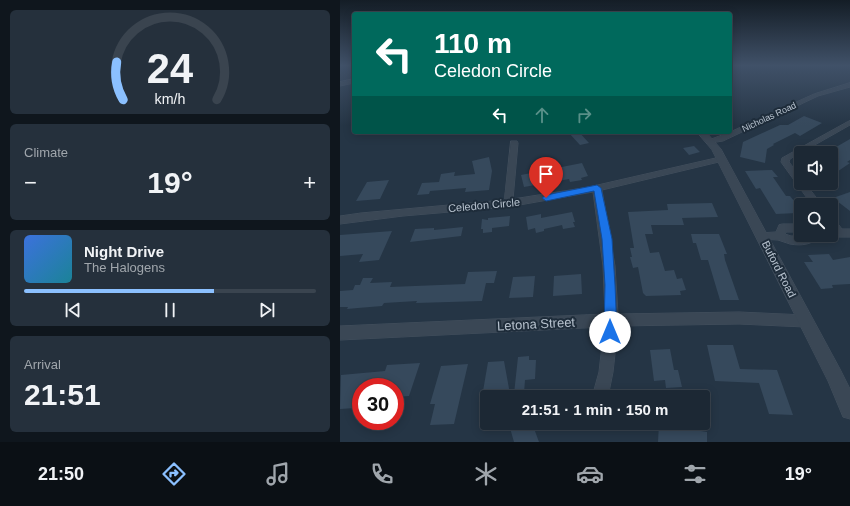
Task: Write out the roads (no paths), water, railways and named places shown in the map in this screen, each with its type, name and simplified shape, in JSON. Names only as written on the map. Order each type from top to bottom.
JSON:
[{"type":"street","name":"Nicholas Road","points":[[732,134],[816,95],[848,86]]},
{"type":"street","points":[[812,198],[785,162],[786,158],[849,123]]},
{"type":"street","name":"Nicholas Road","points":[[706,136],[720,139],[731,134]]},
{"type":"street","name":"Buford Road","points":[[706,136],[762,236],[850,410]]},
{"type":"street","points":[[508,204],[514,143]]},
{"type":"street","name":"Celedon Circle","points":[[340,220],[368,215],[508,204],[546,198],[597,188],[720,159]]},
{"type":"street","points":[[597,188],[607,239],[611,320],[610,355],[602,390]]},
{"type":"street","points":[[779,236],[783,228],[794,228]]},
{"type":"street","points":[[838,234],[850,233]]},
{"type":"street","points":[[762,236],[779,236],[794,240]]},
{"type":"street","name":"Letona Street","points":[[340,333],[611,320],[739,318],[805,321]]}]
